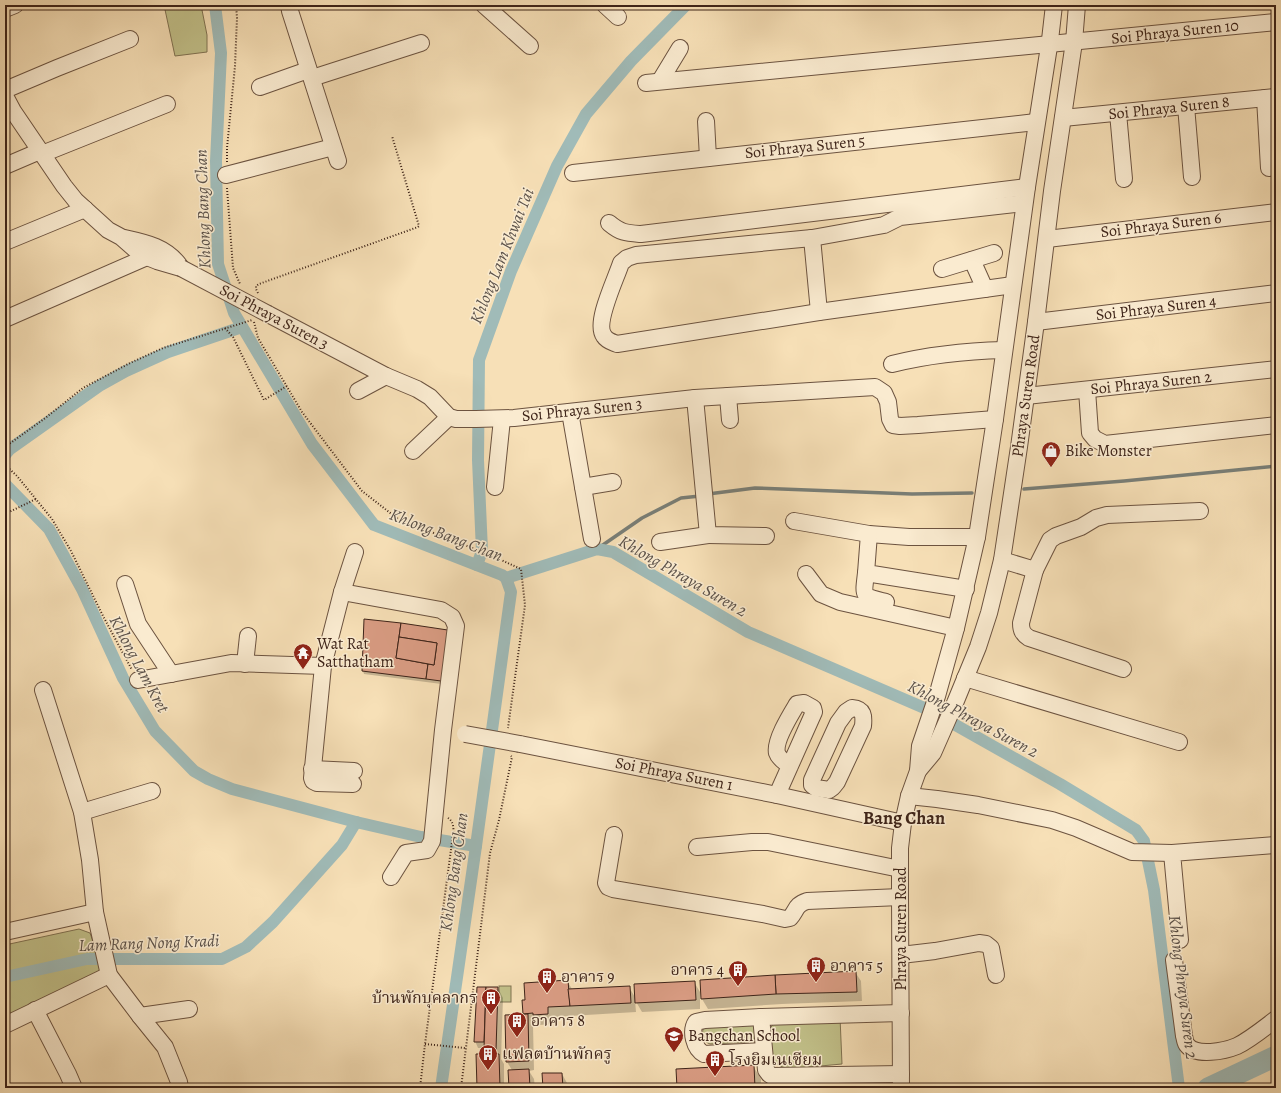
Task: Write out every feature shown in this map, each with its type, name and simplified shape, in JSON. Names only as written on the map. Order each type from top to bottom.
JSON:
[{"type":"street","points":[[5,9],[15,5]]},
{"type":"street","points":[[226,175],[336,154],[289,5]]},
{"type":"street","points":[[484,5],[530,46]]},
{"type":"street","points":[[605,5],[618,17]]},
{"type":"street","name":"Phraya Suren Road","points":[[932,736],[937,696],[966,589],[977,537],[995,419],[1024,203],[1054,5]]},
{"type":"street","name":"Phraya Suren Road","points":[[901,1081],[900,848],[903,823],[914,784],[920,746],[932,736],[955,703],[978,647],[989,613],[1002,560],[1026,396],[1078,5]]},
{"type":"street","name":"Soi Phraya Suren 10","points":[[680,48],[653,82],[1276,22]]},
{"type":"street","points":[[5,90],[130,39]]},
{"type":"street","points":[[260,87],[421,43]]},
{"type":"street","points":[[5,96],[13,111],[64,186],[76,201],[108,230],[121,237],[137,251],[148,257],[181,268]]},
{"type":"street","points":[[1269,168],[1271,98]]},
{"type":"street","name":"Soi Phraya Suren 8","points":[[1063,118],[1271,98]]},
{"type":"street","points":[[5,166],[167,104]]},
{"type":"street","points":[[1186,106],[1192,177]]},
{"type":"street","points":[[1118,113],[1124,180]]},
{"type":"street","points":[[706,121],[708,158]]},
{"type":"street","name":"Soi Phraya Suren 5","points":[[573,173],[1036,122]]},
{"type":"street","points":[[609,223],[619,231],[627,234],[642,234],[1027,187]]},
{"type":"street","points":[[1013,285],[819,312],[617,344],[609,341],[603,335],[600,325],[602,313],[621,263],[627,258],[636,255],[812,238],[884,225],[900,217],[1024,203]]},
{"type":"street","points":[[5,242],[85,209]]},
{"type":"street","name":"Soi Phraya Suren 6","points":[[1047,239],[1276,212]]},
{"type":"street","points":[[121,237],[146,243],[161,249],[174,257],[181,268]]},
{"type":"street","points":[[812,238],[819,312]]},
{"type":"street","points":[[942,269],[994,253]]},
{"type":"street","points":[[5,319],[148,257]]},
{"type":"street","points":[[972,260],[985,289]]},
{"type":"street","name":"Soi Phraya Suren 3","points":[[181,268],[261,315],[386,376],[417,389],[430,397],[452,418],[499,419],[695,398],[875,386],[884,393],[888,402],[890,419],[893,424],[900,426],[995,419]]},
{"type":"street","name":"Soi Phraya Suren 4","points":[[1036,322],[1276,293]]},
{"type":"street","points":[[892,364],[911,359],[1004,350]]},
{"type":"street","name":"Soi Phraya Suren 2","points":[[1026,396],[1276,369]]},
{"type":"street","points":[[358,391],[386,376]]},
{"type":"street","points":[[1087,390],[1090,433],[1095,439],[1105,444],[1276,425]]},
{"type":"street","points":[[728,396],[730,420]]},
{"type":"street","points":[[695,398],[708,535]]},
{"type":"street","points":[[570,412],[592,539]]},
{"type":"street","points":[[413,451],[452,418]]},
{"type":"street","points":[[495,487],[499,419]]},
{"type":"street","points":[[583,487],[613,482]]},
{"type":"street","points":[[1123,669],[1023,635],[1021,623],[1035,570],[1050,540],[1056,536],[1081,527],[1096,518],[1107,515],[1200,511]]},
{"type":"street","points":[[794,521],[869,534],[909,537],[977,537]]},
{"type":"street","points":[[869,534],[864,590],[865,594],[868,598],[914,608]]},
{"type":"street","points":[[660,542],[708,535],[766,536]]},
{"type":"street","points":[[354,777],[312,769],[323,666],[342,592],[355,552]]},
{"type":"street","points":[[1002,560],[1035,570]]},
{"type":"street","points":[[866,573],[966,589]]},
{"type":"street","points":[[806,574],[821,594],[826,597],[840,602],[956,628]]},
{"type":"street","points":[[125,584],[138,624],[171,674]]},
{"type":"street","points":[[342,592],[441,610],[452,617],[456,626],[443,730],[432,841],[427,850],[406,853],[391,877]]},
{"type":"street","points":[[245,664],[248,636]]},
{"type":"street","points":[[138,680],[230,663],[323,666]]},
{"type":"street","points":[[965,678],[1179,742]]},
{"type":"street","points":[[44,690],[82,812],[90,860],[96,912],[107,965],[140,1016],[165,1047],[180,1088]]},
{"type":"street","points":[[778,795],[790,766],[781,759],[777,748],[780,738],[797,704],[804,703],[813,708],[814,712],[838,723]]},
{"type":"street","points":[[852,708],[858,709],[862,712],[864,717],[863,726],[837,782],[829,790],[816,788],[812,785],[812,780],[838,723],[846,712],[852,708]]},
{"type":"street","name":"Soi Phraya Suren 1","points":[[443,730],[465,734],[514,750],[778,795],[903,823]]},
{"type":"street","points":[[914,784],[937,799],[978,805],[1052,820],[1076,828],[1132,852],[1165,853],[1276,845]]},
{"type":"street","points":[[82,812],[152,791]]},
{"type":"street","points":[[614,835],[606,883],[608,887],[613,889],[785,919],[790,918],[800,903],[807,901],[900,897]]},
{"type":"street","points":[[697,847],[768,842],[900,869]]},
{"type":"street","points":[[1165,853],[1180,940]]},
{"type":"street","points":[[6,927],[96,912]]},
{"type":"street","points":[[901,955],[935,951],[979,943],[986,944],[991,948],[996,974]]},
{"type":"street","points":[[1174,960],[1184,1036],[1186,1044],[1193,1050],[1206,1052],[1223,1050],[1236,1046],[1249,1039],[1276,1019]]},
{"type":"street","points":[[5,1025],[34,1010],[107,965]]},
{"type":"street","points":[[34,1010],[74,1088]]},
{"type":"street","points":[[140,1016],[189,1010]]},
{"type":"street","points":[[764,1051],[704,1054],[699,1051],[696,1046],[694,1025],[699,1020],[901,1013]]},
{"type":"street","points":[[761,1017],[766,1070],[772,1076],[901,1081]]},
{"type":"path","points":[[392,136],[420,226],[256,286],[261,315],[258,338],[306,418],[362,491],[398,519],[522,569],[525,605],[508,729]]},
{"type":"path","points":[[5,447],[83,388],[130,363],[163,348],[258,318],[261,315]]},
{"type":"path","points":[[225,328],[233,337],[264,400],[287,386]]},
{"type":"path","points":[[5,465],[17,476],[36,499],[63,536],[103,616],[138,680]]},
{"type":"path","points":[[5,514],[36,499]]},
{"type":"path","points":[[461,1088],[490,853],[499,820],[514,750]]},
{"type":"path","points":[[420,1088],[453,829],[451,820],[448,818],[435,821]]},
{"type":"path","points":[[425,1044],[465,1048]]},
{"type":"shaded area","points":[[164,5],[201,5],[207,35],[207,52],[175,56]]},
{"type":"shaded area","points":[[79,929],[90,933],[107,980],[5,1031],[5,945]]},
{"type":"shaded area","points":[[499,986],[511,986],[511,1002],[499,1002]]},
{"type":"shaded area","points":[[840,1017],[842,1064],[788,1069],[776,1063],[772,1054],[770,1029],[773,1024]]},
{"type":"shaded area","points":[[756,1021],[756,1042],[710,1044],[703,1039],[703,1030],[705,1025]]},
{"type":"building","points":[[364,619],[401,623],[396,658],[428,664],[426,679],[362,671]]},
{"type":"building","points":[[401,623],[461,632],[456,683],[426,679],[428,664],[434,665],[437,643],[399,637]]},
{"type":"building","points":[[399,637],[437,643],[434,665],[396,658]]},
{"type":"building","name":"อาคาร 5","points":[[856,971],[857,992],[776,994],[775,975]]},
{"type":"building","name":"อาคาร 4","points":[[775,975],[776,994],[701,999],[700,980]]},
{"type":"building","name":"อาคาร 9","points":[[568,980],[570,1006],[548,1007],[548,1014],[523,1014],[522,1000],[525,1000],[524,983]]},
{"type":"building","points":[[695,981],[696,1000],[635,1003],[634,984]]},
{"type":"building","points":[[630,986],[631,1003],[570,1006],[568,989]]},
{"type":"building","name":"บ้านพักบุคลากร","points":[[477,987],[486,987],[484,1042],[474,1042]]},
{"type":"building","name":"บ้านพักบุคลากร","points":[[486,987],[498,987],[496,1050],[484,1049]]},
{"type":"building","name":"อาคาร 8","points":[[528,1014],[529,1061],[506,1062],[505,1015]]},
{"type":"building","name":"แฟลตบ้านพักครู","points":[[476,1054],[499,1054],[500,1088],[477,1088]]},
{"type":"building","name":"โรงยิมเนเซียม","points":[[754,1065],[755,1088],[677,1088],[676,1069]]},
{"type":"building","points":[[529,1069],[530,1088],[509,1088],[508,1070]]},
{"type":"building","points":[[542,1073],[562,1073],[563,1088],[543,1088]]},
{"type":"building","points":[[869,1080],[869,1088],[849,1088],[849,1081]]},
{"type":"waterway","name":"Khlong Bang Chan","points":[[215,5],[221,53],[216,161],[218,264],[234,313],[312,444],[374,525],[502,575],[506,578],[511,592],[441,1088]]},
{"type":"waterway","name":"Khlong Lam Khwai Tai","points":[[477,565],[482,551],[478,460],[479,360],[511,271],[557,166],[586,114],[631,61],[686,5]]},
{"type":"waterway","points":[[5,455],[10,449],[99,386],[126,371],[168,352],[242,327]]},
{"type":"waterway","points":[[1024,489],[1276,466]]},
{"type":"waterway","name":"Khlong Lam Kret","points":[[5,484],[49,529],[82,589],[123,678],[155,731],[194,771],[208,779],[232,789],[356,822],[421,837],[476,846]]},
{"type":"waterway","points":[[708,494],[755,488],[912,494],[972,493]]},
{"type":"waterway","points":[[597,549],[642,518],[681,498],[700,496]]},
{"type":"waterway","name":"Khlong Phraya Suren 2","points":[[506,578],[597,549],[613,552],[748,632],[929,710],[1060,784],[1136,830],[1144,841],[1154,890],[1179,1088]]},
{"type":"waterway","name":"Lam Rang Nong Kradi","points":[[5,977],[87,959],[222,959],[246,947],[273,922],[342,845],[356,822]]},
{"type":"waterway","points":[[1208,1088],[1276,1056]]},
{"type":"place","name":"Bike Monster","points":[[1051,468]]},
{"type":"place","name":"Wat Rat Satthatham","points":[[303,670]]},
{"type":"place","name":"อาคาร 5","points":[[816,983]]},
{"type":"place","name":"อาคาร 4","points":[[738,987]]},
{"type":"place","name":"อาคาร 9","points":[[547,994]]},
{"type":"place","name":"บ้านพักบุคลากร","points":[[491,1015]]},
{"type":"place","name":"อาคาร 8","points":[[517,1038]]},
{"type":"place","name":"Bangchan School","points":[[674,1053]]},
{"type":"place","name":"แฟลตบ้านพักครู","points":[[488,1071]]},
{"type":"place","name":"โรงยิมเนเซียม","points":[[715,1077]]},
{"type":"district","name":"Bang Chan","points":[[904,818]]}]
